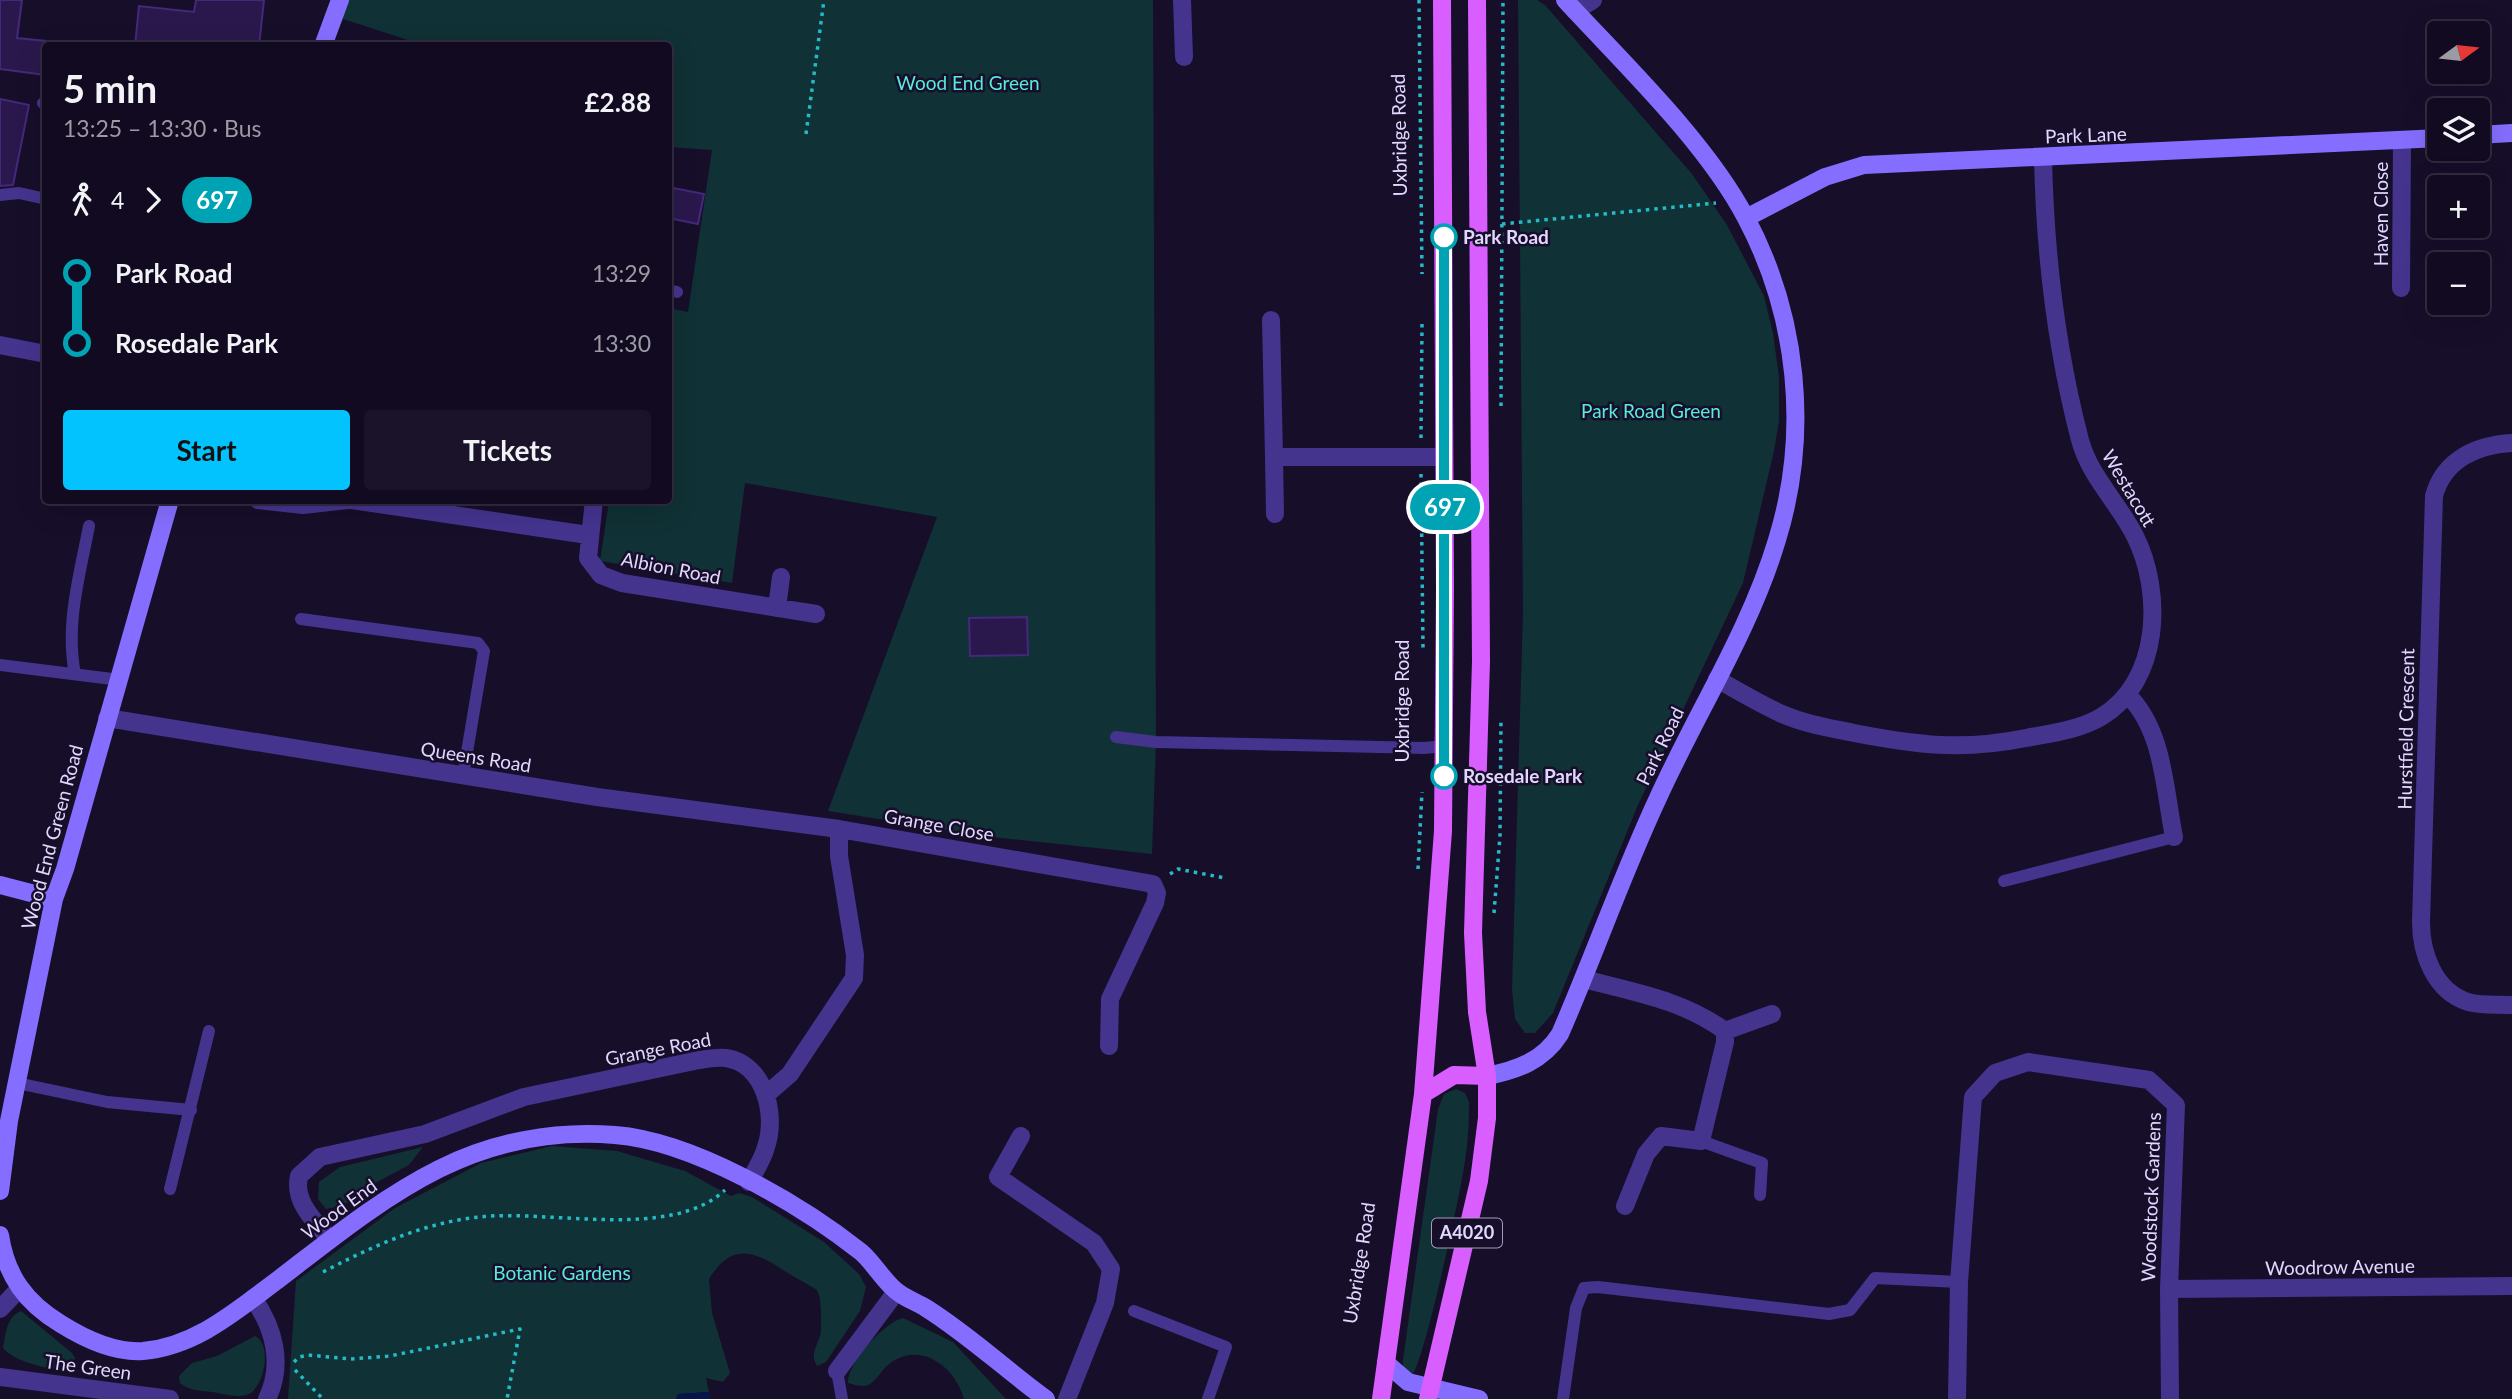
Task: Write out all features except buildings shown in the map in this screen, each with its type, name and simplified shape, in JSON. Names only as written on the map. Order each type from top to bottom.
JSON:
[{"type":"main road","name":"A4020","points":[[1381,1399],[1423,1094],[1438,922],[1445,746],[1443,0]]},
{"type":"main road","name":"A4020","points":[[1427,1395],[1479,1181],[1488,1118],[1487,1076],[1477,1012],[1473,933],[1481,662],[1477,0]]},
{"type":"main road","points":[[1423,1094],[1454,1075],[1487,1076]]},
{"type":"street","points":[[324,42],[340,0]]},
{"type":"street","points":[[1182,0],[1184,57]]},
{"type":"street","points":[[1570,6],[1593,0]]},
{"type":"street","name":"Park Road","points":[[1487,1076],[1513,1071],[1550,1049],[1560,1034],[1658,797],[1758,591],[1777,540],[1788,497],[1794,453],[1795,383],[1786,326],[1777,291],[1746,218],[1684,131],[1570,6]]},
{"type":"street","points":[[2490,134],[2512,133]]},
{"type":"street","name":"Park Lane","points":[[1746,218],[1825,177],[1864,166],[2427,139]]},
{"type":"street","name":"Haven Close","points":[[2401,288],[2402,140]]},
{"type":"street","name":"Westacott","points":[[1717,680],[1801,721],[1918,746],[1943,747],[1987,745],[2076,728],[2104,716],[2127,694],[2142,666],[2150,640],[2154,606],[2136,538],[2101,486],[2081,442],[2046,257],[2043,158]]},
{"type":"street","points":[[1271,320],[1275,514]]},
{"type":"street","points":[[0,345],[42,353]]},
{"type":"street","name":"Hurstfield Crescent","points":[[2512,443],[2481,447],[2461,457],[2441,479],[2434,496],[2421,922],[2427,959],[2435,976],[2448,990],[2468,1002],[2512,1005]]},
{"type":"street","points":[[1274,457],[1444,457]]},
{"type":"street","name":"Wood End Green Road","points":[[0,1191],[2,1158],[54,899],[120,680],[169,504]]},
{"type":"street","points":[[294,504],[312,504]]},
{"type":"street","points":[[377,504],[588,535]]},
{"type":"street","name":"Albion Road","points":[[593,504],[587,558],[601,575],[622,583],[816,614]]},
{"type":"street","points":[[777,608],[782,577]]},
{"type":"street","points":[[2127,694],[2140,707],[2152,728],[2174,837]]},
{"type":"street","name":"Queens Road","points":[[107,718],[597,797],[839,829]]},
{"type":"street","points":[[839,829],[839,856],[855,955],[854,978],[790,1074],[766,1094],[770,1118],[766,1148],[744,1179],[860,1251],[879,1268],[896,1292],[926,1308],[1046,1399]]},
{"type":"street","name":"Grange Close","points":[[839,829],[1153,884]]},
{"type":"street","points":[[1109,1046],[1110,999],[1155,903],[1157,893],[1153,884]]},
{"type":"street","points":[[0,885],[54,899]]},
{"type":"street","points":[[1584,979],[1672,1002],[1725,1031],[1772,1014]]},
{"type":"street","points":[[1625,1206],[1646,1154],[1661,1136],[1701,1141],[1725,1031]]},
{"type":"street","name":"Grange Road","points":[[330,1240],[306,1210],[297,1192],[299,1176],[320,1157],[425,1134],[524,1097],[699,1060],[726,1058],[739,1062],[751,1071],[766,1094]]},
{"type":"street","name":"Woodstock Gardens","points":[[1957,1399],[1959,1282],[1973,1097],[1995,1073],[2028,1062],[2149,1080],[2176,1105],[2169,1289],[2170,1399]]},
{"type":"street","name":"Wood End","points":[[1,1244],[19,1289],[38,1308],[73,1332],[110,1348],[125,1350],[166,1347],[187,1341],[222,1322],[381,1203],[440,1169],[484,1151],[552,1135],[617,1135],[673,1147],[744,1179]]},
{"type":"street","points":[[1021,1136],[998,1177],[1094,1243],[1111,1269],[1105,1303],[1067,1399]]},
{"type":"street","name":"Woodrow Avenue","points":[[2169,1289],[2512,1286]]},
{"type":"street","points":[[0,1309],[19,1289]]},
{"type":"street","points":[[837,1371],[896,1292]]},
{"type":"street","points":[[253,1298],[268,1322],[276,1348],[274,1382],[267,1399]]},
{"type":"street","points":[[1386,1363],[1399,1377],[1427,1395],[1479,1399]]},
{"type":"street","name":"The Green","points":[[0,1377],[170,1399]]},
{"type":"lane","points":[[0,195],[19,193],[42,198]]},
{"type":"lane","points":[[75,674],[70,650],[72,617],[89,526]]},
{"type":"lane","points":[[301,619],[478,643],[484,651],[463,776]]},
{"type":"lane","points":[[0,665],[120,680]]},
{"type":"lane","points":[[1116,737],[1156,743],[1424,748],[1445,746]]},
{"type":"lane","points":[[2004,881],[2174,837]]},
{"type":"lane","points":[[170,1189],[208,1031]]},
{"type":"lane","points":[[17,1083],[107,1102],[191,1110]]},
{"type":"lane","points":[[1701,1141],[1762,1163],[1760,1195]]},
{"type":"lane","points":[[1563,1399],[1576,1308],[1584,1288],[1598,1287],[1829,1314],[1850,1310],[1875,1278],[1959,1282]]},
{"type":"lane","points":[[1134,1311],[1226,1347],[1208,1399]]},
{"type":"lane","points":[[837,1371],[842,1399]]},
{"type":"path","points":[[806,134],[824,0]]},
{"type":"path","name":"Uxbridge Road","points":[[1419,0],[1422,278]]},
{"type":"path","points":[[1501,344],[1503,0]]},
{"type":"path","points":[[1502,224],[1736,201]]},
{"type":"path","name":"Uxbridge Road","points":[[1422,319],[1423,652]]},
{"type":"path","name":"Uxbridge Road","points":[[1418,877],[1422,787]]},
{"type":"path","points":[[1153,884],[1178,869],[1225,878]]},
{"type":"path","points":[[291,1270],[301,1283],[397,1237],[460,1219],[512,1214],[614,1221],[656,1217],[703,1205],[744,1179]]},
{"type":"path","points":[[291,1366],[299,1357],[308,1355],[371,1359],[520,1329],[507,1399]]},
{"type":"path","points":[[276,1348],[323,1399]]},
{"type":"green space","name":"Wood End Green","points":[[342,0],[1153,0],[1156,742],[1152,854],[992,837],[828,811],[937,517],[745,483],[732,583],[600,561],[609,504],[672,504],[672,309],[688,312],[712,150],[672,147],[672,42],[414,42],[334,16]]},
{"type":"green space","name":"Park Road Green","points":[[1518,0],[1537,0],[1545,5],[1692,174],[1727,225],[1764,296],[1773,333],[1779,377],[1779,421],[1774,451],[1743,583],[1638,805],[1553,1013],[1535,1033],[1525,1033],[1515,1019],[1512,989],[1523,612]]},
{"type":"green space","points":[[1456,1089],[1465,1093],[1469,1102],[1465,1159],[1433,1311],[1418,1364],[1412,1375],[1403,1368],[1403,1360],[1438,1109],[1444,1094]]},
{"type":"green space","name":"Botanic Gardens","points":[[552,1146],[617,1151],[685,1171],[731,1196],[739,1193],[752,1197],[824,1242],[859,1274],[866,1287],[860,1311],[826,1362],[817,1366],[814,1352],[821,1320],[817,1290],[755,1255],[736,1254],[718,1267],[709,1279],[712,1313],[730,1373],[723,1382],[706,1378],[709,1392],[678,1394],[676,1399],[288,1399],[296,1281],[395,1208],[481,1163]]},
{"type":"green space","points":[[423,1147],[409,1165],[362,1190],[344,1205],[326,1209],[318,1199],[319,1182],[340,1167]]},
{"type":"green space","points":[[21,1311],[72,1353],[75,1358],[72,1367],[56,1369],[35,1365],[3,1348],[12,1317]]},
{"type":"green space","points":[[903,1318],[953,1342],[1006,1399],[964,1399],[954,1378],[946,1369],[927,1357],[916,1355],[893,1361],[868,1385],[848,1383],[854,1365],[868,1345],[886,1327]]},
{"type":"green space","points":[[255,1336],[261,1341],[265,1356],[259,1383],[249,1394],[235,1396],[187,1388],[180,1383],[179,1376],[192,1363],[217,1356]]},
{"type":"shaded area","points":[[709,1392],[711,1399],[676,1399],[678,1394]]},
{"type":"bus line","name":"697","points":[[1444,237],[1444,776]]},
{"type":"place","name":"Park Road","points":[[1444,237]]},
{"type":"place","name":"Rosedale Park","points":[[1444,776]]}]
